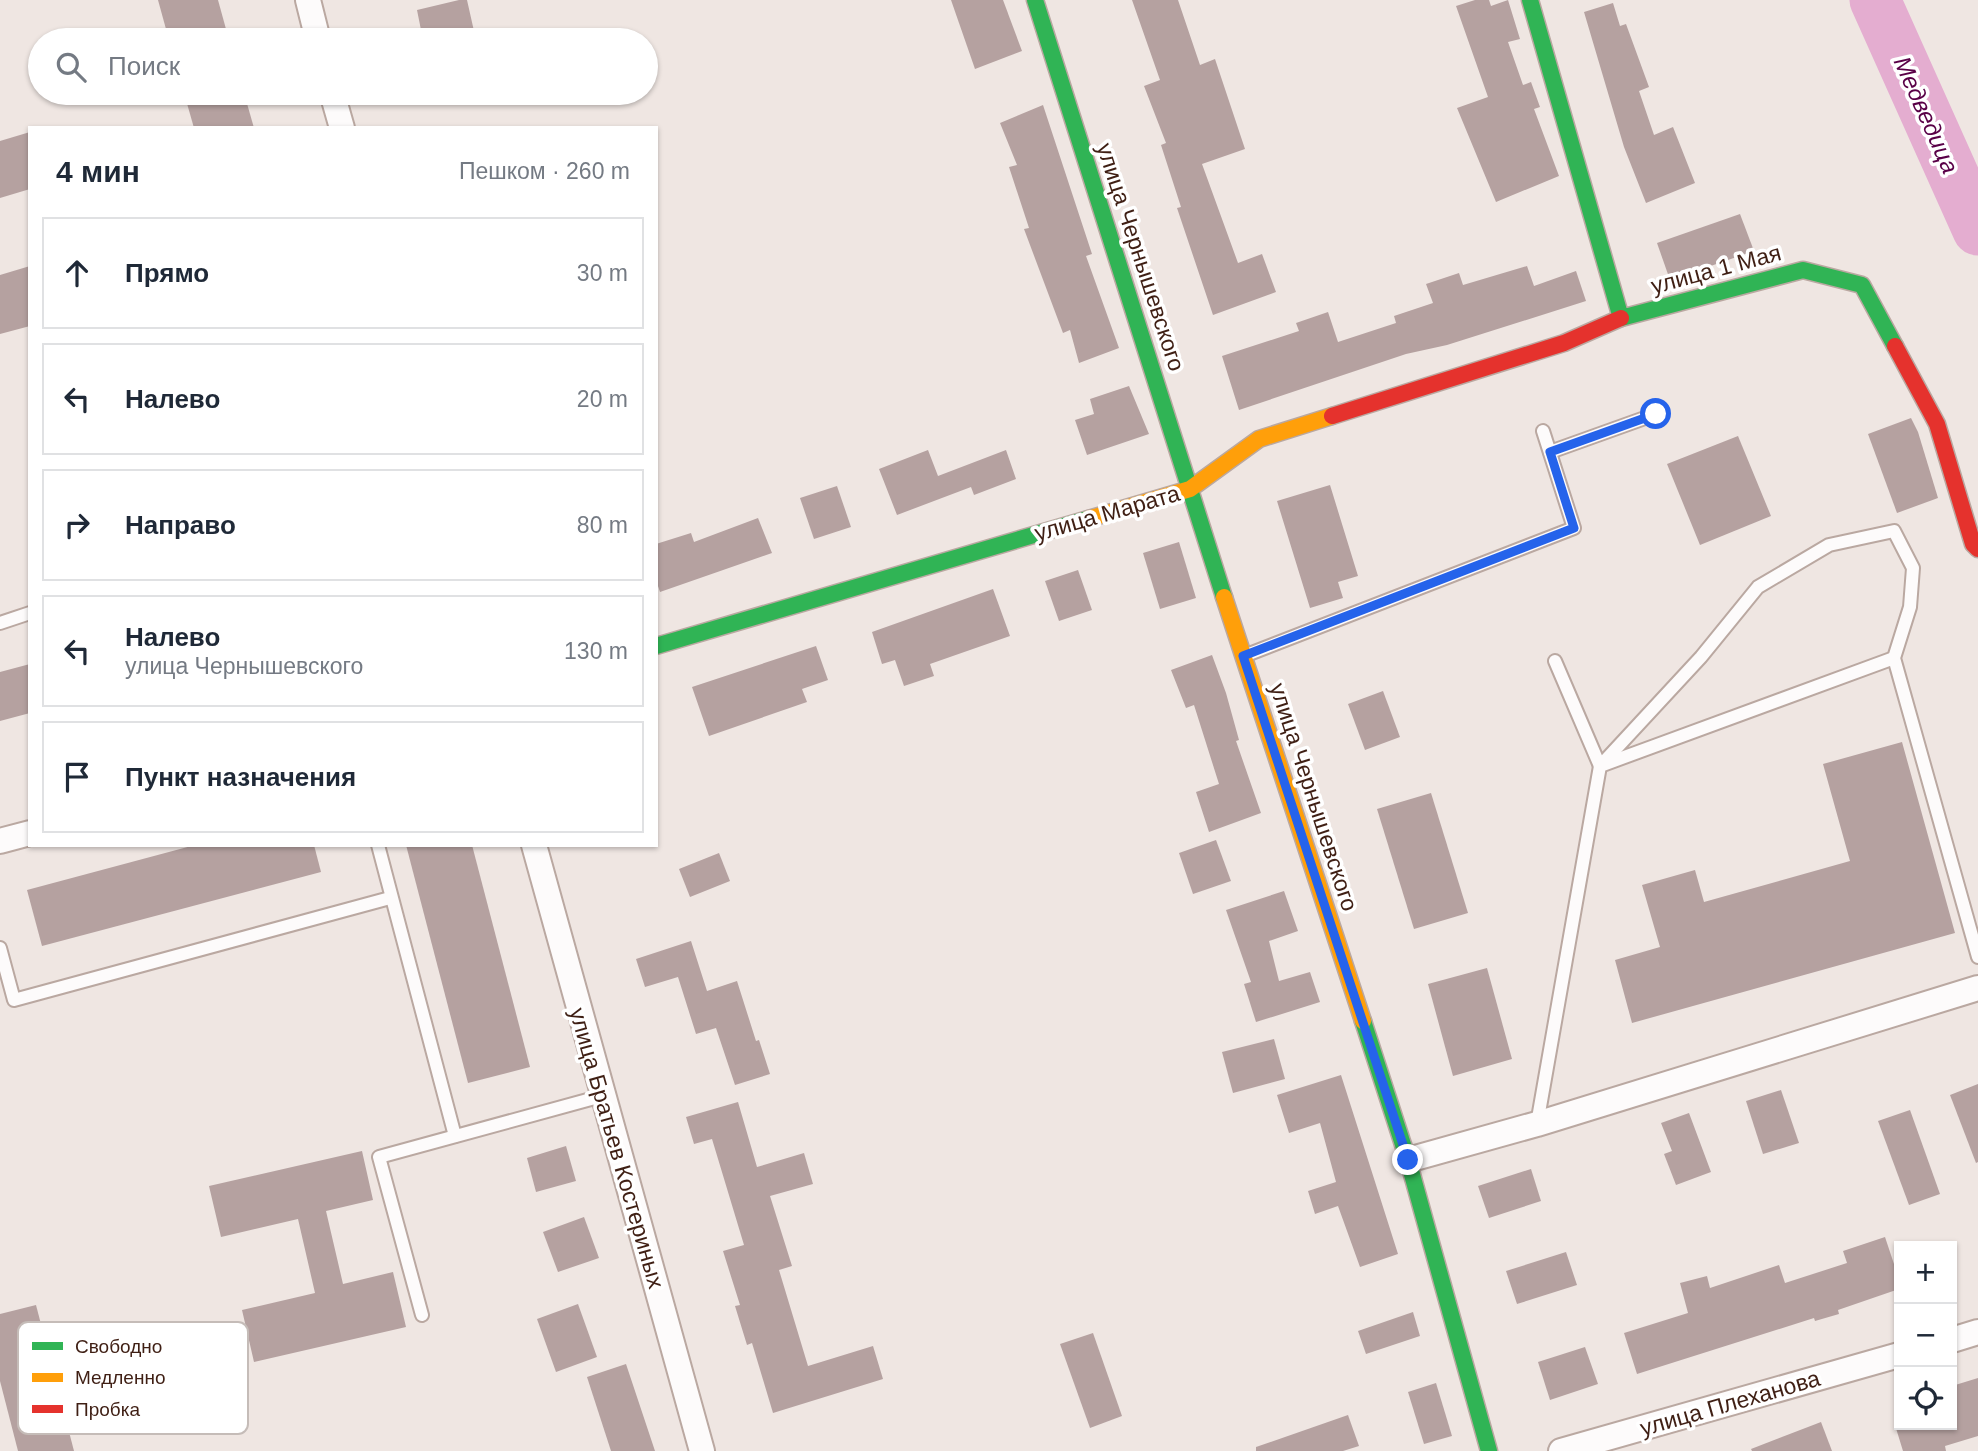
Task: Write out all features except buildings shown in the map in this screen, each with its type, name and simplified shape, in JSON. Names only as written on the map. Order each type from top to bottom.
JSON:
[{"type":"street","points":[[308,0],[315,28]]},
{"type":"street","name":"улица Чернышевского","points":[[1035,0],[1243,656],[1408,1160],[1489,1451]]},
{"type":"street","points":[[1530,0],[1621,318]]},
{"type":"street","points":[[335,105],[341,126]]},
{"type":"street","name":"улица 1 Мая","points":[[1621,318],[1802,270],[1862,285],[1937,424],[1973,544],[1978,550]]},
{"type":"street","name":"улица Марата","points":[[658,645],[1191,489],[1259,439],[1564,343],[1621,318]]},
{"type":"street","points":[[0,841],[28,834]]},
{"type":"street","name":"улица Братьев Костериных","points":[[535,847],[702,1451]]},
{"type":"street","points":[[1408,1160],[1538,1124],[1978,988]]},
{"type":"street","points":[[1957,1338],[1978,1332]]},
{"type":"street","name":"улица Плеханова","points":[[1561,1451],[1894,1356]]},
{"type":"lane","points":[[1550,452],[1656,414]]},
{"type":"lane","points":[[1243,656],[1574,528],[1543,430]]},
{"type":"lane","points":[[1538,1124],[1600,766],[1701,657],[1758,587],[1829,545],[1894,531],[1913,568],[1910,607],[1894,658],[1978,957]]},
{"type":"lane","points":[[0,623],[28,614]]},
{"type":"lane","points":[[1600,766],[1894,658]]},
{"type":"lane","points":[[1555,661],[1600,766]]},
{"type":"lane","points":[[378,847],[455,1136]]},
{"type":"lane","points":[[0,948],[14,1000],[390,898]]},
{"type":"lane","points":[[422,1315],[379,1157],[602,1096]]},
{"type":"waterway","name":"Медведица","points":[[1875,0],[1978,230]]},
{"type":"traffic: fast","points":[[1035,0],[1224,597]]},
{"type":"traffic: fast","points":[[1530,0],[1621,318],[1803,270],[1862,285],[1895,346]]},
{"type":"traffic: fast","points":[[658,645],[1088,519]]},
{"type":"traffic: fast","points":[[1363,1021],[1408,1160],[1489,1451]]},
{"type":"traffic: slow","points":[[1088,519],[1190,489],[1259,439],[1332,416]]},
{"type":"traffic: slow","points":[[1224,597],[1363,1021]]},
{"type":"traffic: jam","points":[[1332,416],[1564,343],[1621,318]]},
{"type":"traffic: jam","points":[[1895,346],[1937,424],[1973,544],[1978,549]]},
{"type":"route","points":[[1408,1160],[1243,656],[1574,528],[1550,452],[1656,414]]}]
